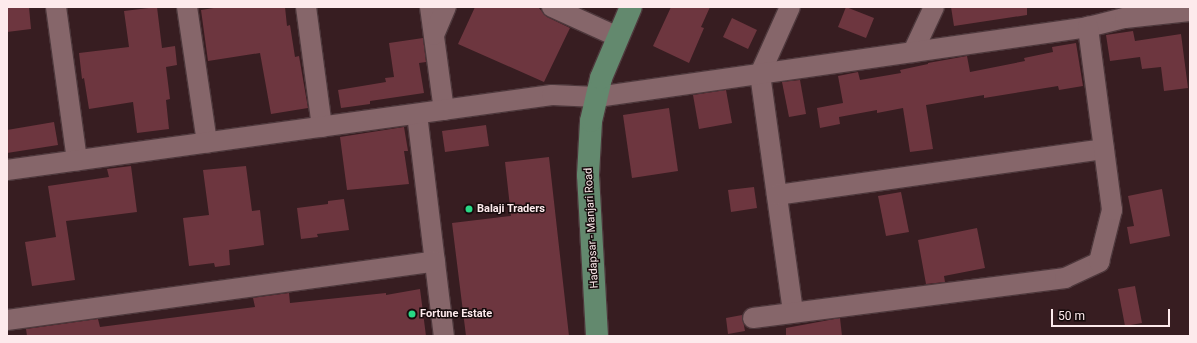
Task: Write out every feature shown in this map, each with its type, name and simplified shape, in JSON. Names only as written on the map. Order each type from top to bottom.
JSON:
[{"type":"main road","name":"Hadapsar - Manjari Road","points":[[597,336],[588,175],[591,121],[601,78],[631,7]]},
{"type":"street","points":[[56,7],[77,161]]},
{"type":"street","points":[[187,7],[207,143]]},
{"type":"street","points":[[306,7],[322,127]]},
{"type":"street","points":[[430,7],[444,110]]},
{"type":"street","points":[[434,35],[446,7]]},
{"type":"street","points":[[552,7],[618,37]]},
{"type":"street","points":[[790,7],[760,74],[793,313]]},
{"type":"street","points":[[913,52],[934,7]]},
{"type":"street","points":[[7,170],[552,95],[596,97],[760,74],[1088,27],[1124,12],[1190,11]]},
{"type":"street","points":[[753,318],[1065,278],[1099,262],[1112,210],[1088,27]]},
{"type":"street","points":[[417,114],[444,336]]},
{"type":"street","points":[[777,196],[1104,149]]},
{"type":"street","points":[[7,320],[435,261]]},
{"type":"building","points":[[7,7],[29,7],[31,29],[7,32]]},
{"type":"building","points":[[157,7],[162,48],[175,46],[177,65],[166,67],[170,99],[166,100],[169,129],[137,133],[133,102],[89,109],[84,78],[82,79],[79,53],[129,47],[124,11]]},
{"type":"building","points":[[220,7],[285,7],[287,26],[290,25],[295,57],[299,56],[308,108],[271,114],[260,53],[208,61],[201,10]]},
{"type":"building","points":[[475,7],[538,7],[547,17],[570,28],[544,82],[458,44]]},
{"type":"building","points":[[671,7],[710,7],[701,27],[704,28],[689,63],[653,46]]},
{"type":"building","points":[[846,7],[874,18],[866,38],[838,27]]},
{"type":"building","points":[[951,7],[1027,7],[1027,15],[954,26]]},
{"type":"building","points":[[732,18],[757,30],[748,49],[723,37]]},
{"type":"building","points":[[1133,31],[1135,41],[1181,34],[1188,88],[1164,91],[1161,67],[1142,69],[1140,57],[1110,61],[1106,35]]},
{"type":"building","points":[[423,38],[426,62],[419,63],[424,93],[370,101],[370,104],[341,108],[338,90],[386,82],[385,78],[394,77],[389,43]]},
{"type":"building","points":[[1076,43],[1083,86],[1059,90],[1058,86],[984,98],[984,95],[926,105],[933,149],[910,152],[903,108],[877,113],[877,110],[839,117],[840,124],[820,128],[817,108],[843,103],[838,76],[858,72],[860,80],[901,73],[900,70],[967,56],[970,72],[1025,61],[1024,58],[1053,52],[1052,47]]},
{"type":"building","points":[[800,80],[806,114],[789,117],[782,82]]},
{"type":"building","points":[[726,90],[732,123],[699,129],[693,95]]},
{"type":"building","points":[[669,108],[678,171],[632,178],[623,115]]},
{"type":"building","points":[[54,122],[58,145],[7,153],[7,130]]},
{"type":"building","points":[[486,125],[489,146],[445,152],[442,131]]},
{"type":"building","points":[[404,127],[408,151],[404,151],[409,184],[347,190],[340,137]]},
{"type":"building","points":[[549,157],[569,336],[466,336],[452,223],[511,216],[505,162]]},
{"type":"building","points":[[131,166],[137,212],[66,221],[75,280],[32,286],[25,242],[56,237],[48,186],[109,177],[107,169]]},
{"type":"building","points":[[246,166],[252,211],[260,210],[264,245],[229,250],[230,265],[215,267],[214,263],[189,266],[183,218],[209,215],[203,170]]},
{"type":"building","points":[[754,187],[757,208],[731,212],[728,190]]},
{"type":"building","points":[[1162,189],[1170,236],[1130,244],[1127,227],[1134,226],[1128,196]]},
{"type":"building","points":[[901,192],[909,232],[886,236],[878,196]]},
{"type":"building","points":[[344,199],[349,230],[317,234],[318,237],[301,239],[297,208],[328,204],[328,201]]},
{"type":"building","points":[[977,228],[985,268],[944,276],[945,282],[926,284],[918,240]]},
{"type":"building","points":[[1135,286],[1142,323],[1125,326],[1118,289]]},
{"type":"building","points":[[420,289],[426,336],[27,336],[26,329],[98,319],[100,327],[255,307],[253,298],[289,293],[290,303],[386,293],[386,295]]},
{"type":"building","points":[[742,315],[745,331],[728,334],[726,318]]},
{"type":"building","points":[[840,318],[842,336],[786,336],[786,328]]},
{"type":"place","name":"Balaji Traders","points":[[469,209]]},
{"type":"place","name":"Fortune Estate","points":[[412,314]]}]
